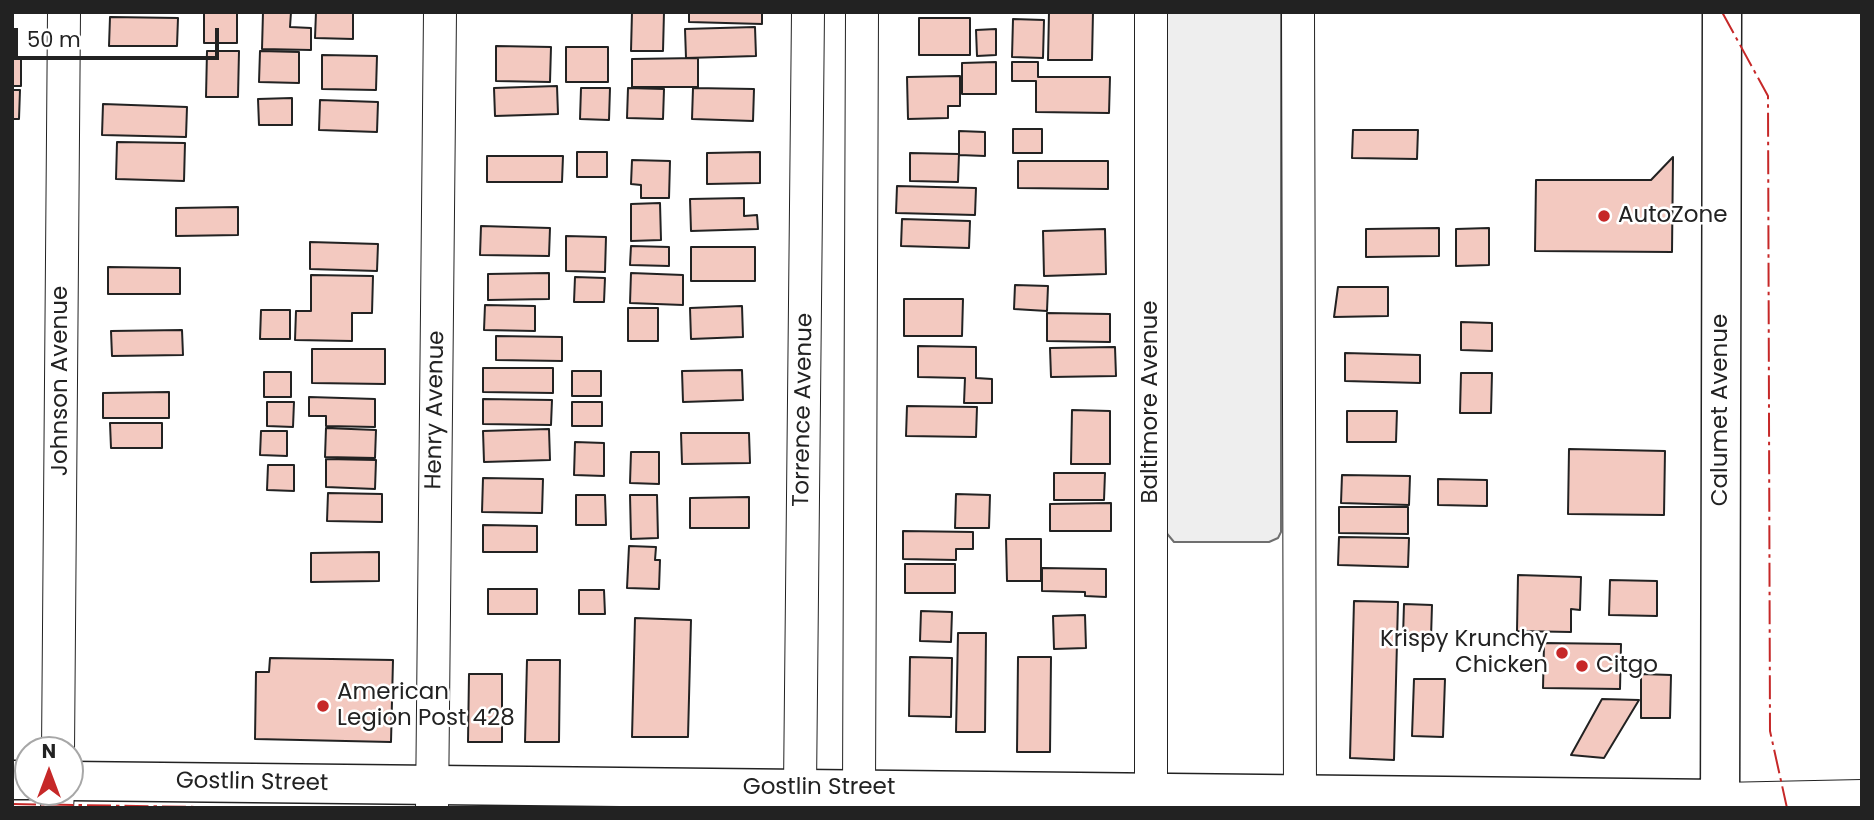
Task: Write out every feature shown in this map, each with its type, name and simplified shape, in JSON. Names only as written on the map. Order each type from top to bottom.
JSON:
[{"type":"main road","name":"Calumet Avenue","points":[[1720,803],[1722,12]]},
{"type":"main road","name":"Gostlin Street","points":[[84,781],[432,796],[861,797],[1151,792],[1720,803]]},
{"type":"street","name":"Johnson Avenue","points":[[58,736],[64,12]]},
{"type":"street","name":"Henry Avenue","points":[[432,796],[440,12]]},
{"type":"street","name":"Torrence Avenue","points":[[797,797],[808,12]]},
{"type":"street","points":[[861,797],[862,12]]},
{"type":"street","name":"Baltimore Avenue","points":[[1151,12],[1151,792]]},
{"type":"street","points":[[1298,12],[1300,793]]},
{"type":"street","name":"Gostlin Street","points":[[1720,803],[1862,796]]},
{"type":"shaded area","points":[[1166,12],[1281,12],[1281,532],[1278,538],[1269,542],[1174,542],[1164,530]]},
{"type":"building","points":[[263,12],[291,12],[290,27],[311,28],[311,50],[262,49]]},
{"type":"building","points":[[316,12],[353,12],[353,39],[315,38]]},
{"type":"building","points":[[632,12],[664,12],[663,51],[631,51]]},
{"type":"building","points":[[689,12],[762,12],[762,24],[689,22]]},
{"type":"building","points":[[1049,12],[1093,12],[1092,60],[1048,60]]},
{"type":"building","points":[[204,13],[237,13],[237,43],[204,43]]},
{"type":"building","points":[[110,17],[178,18],[177,46],[109,46]]},
{"type":"building","points":[[919,18],[970,18],[970,55],[919,55]]},
{"type":"building","points":[[1013,19],[1044,20],[1043,58],[1012,57]]},
{"type":"building","points":[[755,27],[756,56],[686,58],[685,29]]},
{"type":"building","points":[[996,29],[996,55],[977,56],[976,30]]},
{"type":"building","points":[[496,46],[551,47],[550,82],[496,81]]},
{"type":"building","points":[[566,47],[608,47],[608,82],[566,82]]},
{"type":"building","points":[[207,51],[239,51],[238,97],[206,97]]},
{"type":"building","points":[[260,51],[299,52],[299,83],[259,82]]},
{"type":"building","points":[[322,55],[377,56],[376,90],[322,89]]},
{"type":"building","points":[[12,57],[21,57],[21,86],[12,86]]},
{"type":"building","points":[[698,58],[698,87],[632,87],[632,59]]},
{"type":"building","points":[[996,62],[996,94],[962,94],[962,63]]},
{"type":"building","points":[[1012,62],[1038,62],[1038,77],[1110,77],[1109,113],[1036,112],[1036,81],[1012,81]]},
{"type":"building","points":[[960,76],[960,106],[948,106],[948,118],[908,119],[907,77]]},
{"type":"building","points":[[557,86],[558,114],[495,116],[494,88]]},
{"type":"building","points":[[581,88],[610,88],[609,120],[580,119]]},
{"type":"building","points":[[628,88],[664,89],[663,119],[627,118]]},
{"type":"building","points":[[693,88],[754,89],[753,121],[692,119]]},
{"type":"building","points":[[12,90],[20,90],[19,119],[12,119]]},
{"type":"building","points":[[292,98],[292,125],[259,125],[258,99]]},
{"type":"building","points":[[320,100],[378,102],[377,132],[319,130]]},
{"type":"building","points":[[103,104],[187,107],[186,137],[102,135]]},
{"type":"building","points":[[1013,129],[1042,129],[1042,153],[1013,153]]},
{"type":"building","points":[[1353,130],[1418,130],[1417,159],[1352,158]]},
{"type":"building","points":[[959,131],[985,132],[985,156],[959,155]]},
{"type":"building","points":[[117,142],[185,143],[184,181],[116,179]]},
{"type":"building","points":[[577,152],[607,152],[607,177],[577,177]]},
{"type":"building","points":[[760,152],[760,183],[707,184],[707,153]]},
{"type":"building","points":[[910,153],[959,154],[958,182],[910,181]]},
{"type":"building","points":[[487,156],[563,156],[562,182],[487,182]]},
{"type":"building","name":"AutoZone","points":[[1673,157],[1672,252],[1535,251],[1536,180],[1651,180]]},
{"type":"building","points":[[632,160],[670,161],[669,198],[641,198],[641,185],[631,184]]},
{"type":"building","points":[[1018,161],[1108,161],[1108,189],[1018,188]]},
{"type":"building","points":[[897,186],[976,188],[975,215],[896,213]]},
{"type":"building","points":[[744,198],[744,216],[757,215],[758,229],[691,231],[690,199]]},
{"type":"building","points":[[660,203],[661,240],[631,241],[631,204]]},
{"type":"building","points":[[238,207],[238,235],[176,236],[176,208]]},
{"type":"building","points":[[902,219],[970,221],[969,248],[901,246]]},
{"type":"building","points":[[481,226],[550,228],[549,256],[480,255]]},
{"type":"building","points":[[1439,228],[1439,256],[1366,257],[1366,229]]},
{"type":"building","points":[[1489,228],[1489,265],[1456,266],[1456,229]]},
{"type":"building","points":[[1105,229],[1106,274],[1044,276],[1043,231]]},
{"type":"building","points":[[566,236],[606,237],[605,272],[566,271]]},
{"type":"building","points":[[310,242],[378,244],[377,271],[310,269]]},
{"type":"building","points":[[631,246],[669,247],[669,266],[630,265]]},
{"type":"building","points":[[691,247],[755,247],[755,281],[691,281]]},
{"type":"building","points":[[108,267],[180,268],[180,294],[108,294]]},
{"type":"building","points":[[549,273],[549,299],[488,300],[488,274]]},
{"type":"building","points":[[631,273],[683,275],[683,305],[630,303]]},
{"type":"building","points":[[311,275],[373,276],[372,313],[352,313],[352,341],[295,340],[296,311],[311,311]]},
{"type":"building","points":[[575,277],[605,278],[604,302],[574,302]]},
{"type":"building","points":[[1015,285],[1048,286],[1047,311],[1014,309]]},
{"type":"building","points":[[1338,287],[1388,287],[1388,316],[1334,317]]},
{"type":"building","points":[[904,299],[963,299],[962,336],[904,336]]},
{"type":"building","points":[[485,305],[535,306],[535,331],[484,330]]},
{"type":"building","points":[[742,306],[743,337],[691,339],[690,308]]},
{"type":"building","points":[[628,308],[658,308],[658,341],[628,341]]},
{"type":"building","points":[[261,310],[290,310],[290,339],[260,339]]},
{"type":"building","points":[[1047,313],[1110,314],[1110,342],[1047,341]]},
{"type":"building","points":[[1461,322],[1492,323],[1492,351],[1461,350]]},
{"type":"building","points":[[182,330],[183,355],[112,356],[111,331]]},
{"type":"building","points":[[496,336],[562,337],[562,361],[496,360]]},
{"type":"building","points":[[918,346],[976,347],[976,378],[992,379],[992,403],[964,403],[965,378],[918,377]]},
{"type":"building","points":[[1115,347],[1116,376],[1051,377],[1050,348]]},
{"type":"building","points":[[312,349],[385,349],[385,384],[312,383]]},
{"type":"building","points":[[1345,353],[1420,355],[1420,383],[1345,381]]},
{"type":"building","points":[[483,368],[553,368],[553,393],[483,392]]},
{"type":"building","points":[[742,370],[743,400],[683,402],[682,371]]},
{"type":"building","points":[[572,371],[601,371],[601,396],[572,396]]},
{"type":"building","points":[[264,372],[291,372],[291,397],[264,397]]},
{"type":"building","points":[[1461,373],[1492,373],[1491,413],[1460,413]]},
{"type":"building","points":[[169,392],[169,418],[103,418],[103,393]]},
{"type":"building","points":[[309,397],[375,399],[375,427],[326,426],[326,416],[309,416]]},
{"type":"building","points":[[483,399],[552,400],[551,425],[483,424]]},
{"type":"building","points":[[267,402],[294,402],[293,427],[267,426]]},
{"type":"building","points":[[572,402],[602,402],[602,426],[572,426]]},
{"type":"building","points":[[907,406],[977,407],[976,437],[906,436]]},
{"type":"building","points":[[1072,410],[1110,411],[1110,464],[1071,464]]},
{"type":"building","points":[[1347,411],[1397,411],[1396,442],[1347,442]]},
{"type":"building","points":[[110,423],[162,423],[162,448],[111,448]]},
{"type":"building","points":[[326,428],[376,430],[375,458],[325,457]]},
{"type":"building","points":[[549,429],[550,460],[484,462],[483,431]]},
{"type":"building","points":[[261,431],[287,431],[287,456],[260,455]]},
{"type":"building","points":[[681,433],[749,433],[750,463],[682,464]]},
{"type":"building","points":[[575,442],[604,443],[604,476],[574,475]]},
{"type":"building","points":[[1569,449],[1665,451],[1664,515],[1568,514]]},
{"type":"building","points":[[631,452],[659,452],[659,484],[630,483]]},
{"type":"building","points":[[326,459],[376,460],[375,489],[326,487]]},
{"type":"building","points":[[268,465],[294,465],[294,491],[267,490]]},
{"type":"building","points":[[1054,473],[1105,473],[1104,500],[1054,500]]},
{"type":"building","points":[[1342,475],[1410,476],[1409,505],[1341,503]]},
{"type":"building","points":[[483,478],[543,479],[542,513],[482,512]]},
{"type":"building","points":[[1438,479],[1487,480],[1487,506],[1438,505]]},
{"type":"building","points":[[328,493],[382,494],[382,522],[327,521]]},
{"type":"building","points":[[956,494],[990,495],[989,528],[955,528]]},
{"type":"building","points":[[576,495],[605,495],[606,525],[576,525]]},
{"type":"building","points":[[630,495],[657,495],[658,538],[631,539]]},
{"type":"building","points":[[749,497],[749,528],[690,528],[690,498]]},
{"type":"building","points":[[1111,503],[1111,531],[1050,531],[1050,504]]},
{"type":"building","points":[[1339,507],[1408,507],[1408,534],[1339,533]]},
{"type":"building","points":[[483,525],[537,526],[537,552],[483,552]]},
{"type":"building","points":[[903,531],[973,532],[973,549],[956,549],[956,560],[903,559]]},
{"type":"building","points":[[1339,537],[1409,538],[1408,567],[1338,565]]},
{"type":"building","points":[[1006,539],[1041,539],[1041,581],[1007,581]]},
{"type":"building","points":[[629,546],[656,547],[655,560],[660,560],[659,589],[627,588]]},
{"type":"building","points":[[379,552],[379,581],[311,582],[311,553]]},
{"type":"building","points":[[905,564],[955,564],[955,593],[905,593]]},
{"type":"building","points":[[1042,568],[1106,569],[1106,597],[1085,596],[1085,592],[1042,591]]},
{"type":"building","points":[[1518,575],[1581,577],[1580,610],[1571,609],[1571,632],[1517,631]]},
{"type":"building","points":[[1610,580],[1657,581],[1657,616],[1609,615]]},
{"type":"building","points":[[488,589],[537,589],[537,614],[488,614]]},
{"type":"building","points":[[579,590],[604,590],[605,614],[579,614]]},
{"type":"building","points":[[1354,601],[1398,602],[1394,760],[1350,758]]},
{"type":"building","points":[[1404,604],[1432,605],[1431,638],[1403,637]]},
{"type":"building","points":[[921,611],[952,612],[951,642],[920,641]]},
{"type":"building","points":[[1085,615],[1086,648],[1054,649],[1053,616]]},
{"type":"building","points":[[635,618],[691,620],[688,737],[632,737]]},
{"type":"building","points":[[958,633],[986,633],[985,732],[956,732]]},
{"type":"building","name":"Citgo","points":[[1544,643],[1621,644],[1620,689],[1543,688]]},
{"type":"building","points":[[910,657],[952,658],[951,717],[909,716]]},
{"type":"building","points":[[1018,657],[1051,657],[1050,752],[1017,752]]},
{"type":"building","name":"American Legion Post 428","points":[[270,658],[393,660],[391,742],[255,739],[256,672],[269,672]]},
{"type":"building","points":[[527,660],[560,660],[559,742],[525,742]]},
{"type":"building","points":[[469,674],[502,674],[502,742],[468,742]]},
{"type":"building","name":"Citgo","points":[[1641,674],[1671,675],[1670,718],[1641,718]]},
{"type":"building","points":[[1414,679],[1445,679],[1443,737],[1412,736]]},
{"type":"building","name":"Citgo","points":[[1602,699],[1639,700],[1604,758],[1571,755]]},
{"type":"power","points":[[1722,12],[1768,96],[1770,731],[1787,808]]},
{"type":"power","points":[[12,804],[262,808]]},
{"type":"place","name":"AutoZone","points":[[1604,216]]},
{"type":"place","name":"Krispy Krunchy Chicken","points":[[1562,653]]},
{"type":"place","name":"Citgo","points":[[1582,666]]},
{"type":"place","name":"American Legion Post 428","points":[[323,706]]}]
